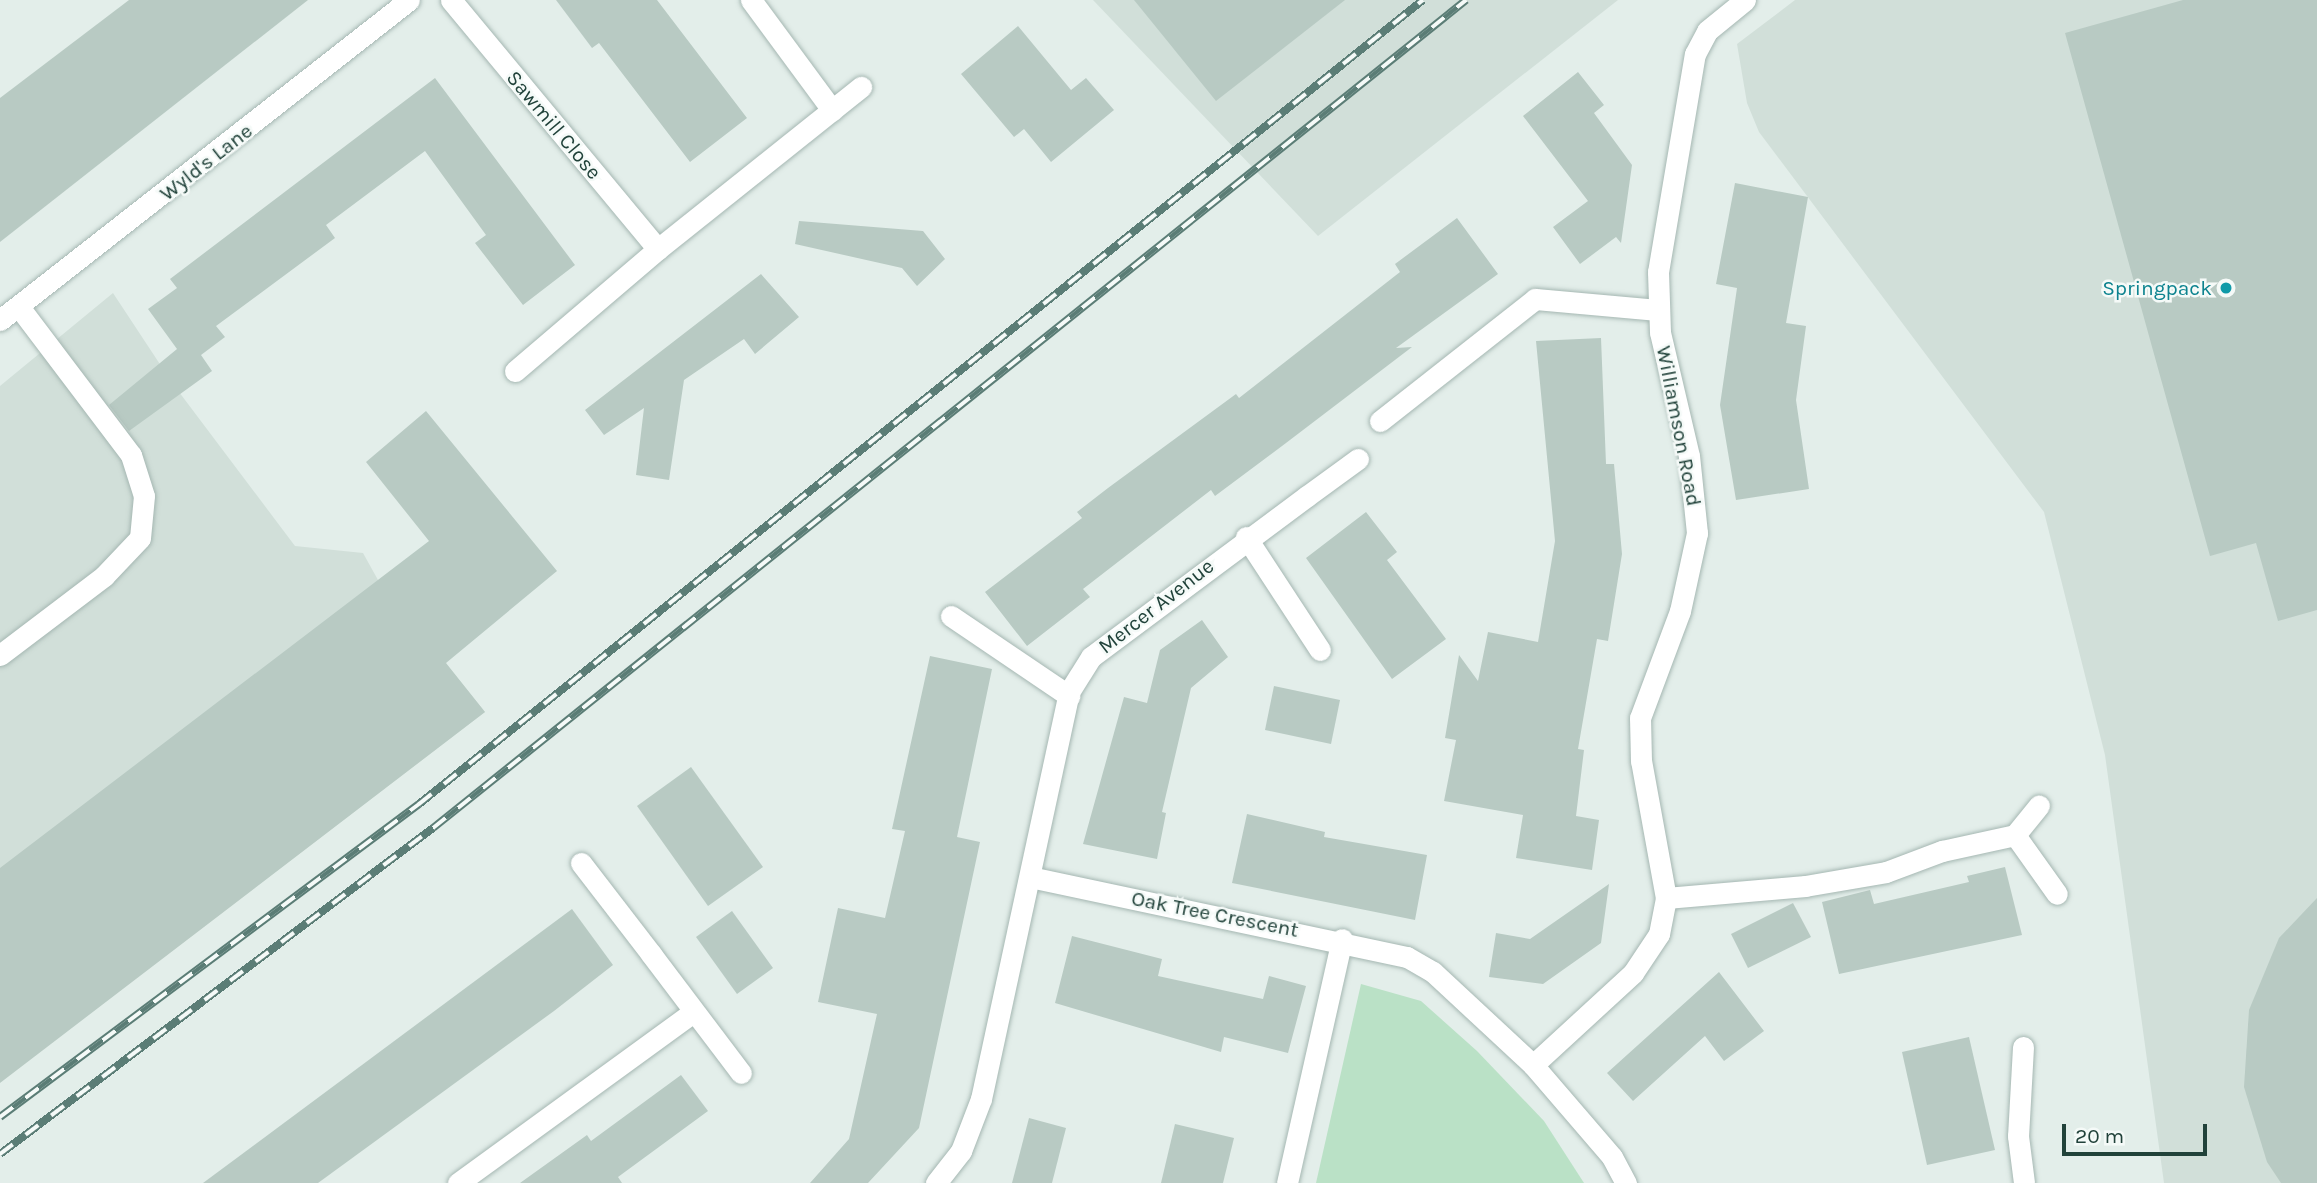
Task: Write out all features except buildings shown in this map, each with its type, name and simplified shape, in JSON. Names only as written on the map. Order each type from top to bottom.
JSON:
[{"type":"street","name":"Wyld's Lane","points":[[0,320],[409,0]]},
{"type":"street","name":"Sawmill Close","points":[[451,0],[658,249]]},
{"type":"street","points":[[751,0],[832,110]]},
{"type":"street","name":"Williamson Road","points":[[1534,1065],[1633,973],[1659,934],[1666,898],[1641,761],[1640,718],[1680,611],[1697,533],[1689,456],[1667,374],[1659,310],[1658,272],[1695,54],[1707,31],[1745,0]]},
{"type":"street","points":[[515,371],[658,249],[861,87]]},
{"type":"street","points":[[1380,421],[1535,299],[1659,310]]},
{"type":"street","points":[[0,655],[104,576],[140,538],[145,496],[131,455],[19,307]]},
{"type":"street","name":"Mercer Avenue","points":[[1030,877],[1069,696],[1091,657],[1246,537],[1358,459]]},
{"type":"street","points":[[1246,537],[1320,650]]},
{"type":"street","points":[[951,616],[1069,696]]},
{"type":"street","points":[[1666,898],[1805,886],[1886,872],[1942,851],[2015,835],[2039,805]]},
{"type":"street","points":[[2015,835],[2057,894]]},
{"type":"street","points":[[581,863],[651,954],[691,1013],[741,1073]]},
{"type":"street","points":[[936,1183],[961,1151],[981,1099],[1030,877]]},
{"type":"street","name":"Oak Tree Crescent","points":[[1030,877],[1342,939],[1407,957],[1433,972],[1534,1065],[1612,1157],[1626,1183]]},
{"type":"street","points":[[1287,1183],[1342,939]]},
{"type":"street","points":[[458,1183],[691,1013]]},
{"type":"street","points":[[2023,1047],[2018,1136],[2024,1183]]},
{"type":"shaded area","points":[[1093,0],[1618,0],[1318,236]]},
{"type":"shaded area","points":[[1795,0],[2317,0],[2317,1183],[2164,1183],[2105,755],[2044,512],[1759,132],[1747,103],[1737,44]]},
{"type":"shaded area","points":[[113,293],[173,384],[295,546],[363,553],[378,580],[485,712],[0,1082],[0,386]]},
{"type":"green space","points":[[1361,984],[1421,1001],[1477,1051],[1544,1121],[1584,1183],[1316,1183]]},
{"type":"railway","points":[[0,1117],[419,804],[1423,0]]},
{"type":"railway","points":[[0,1154],[433,828],[1466,0]]},
{"type":"place","name":"Springpack","points":[[2226,288]]}]
